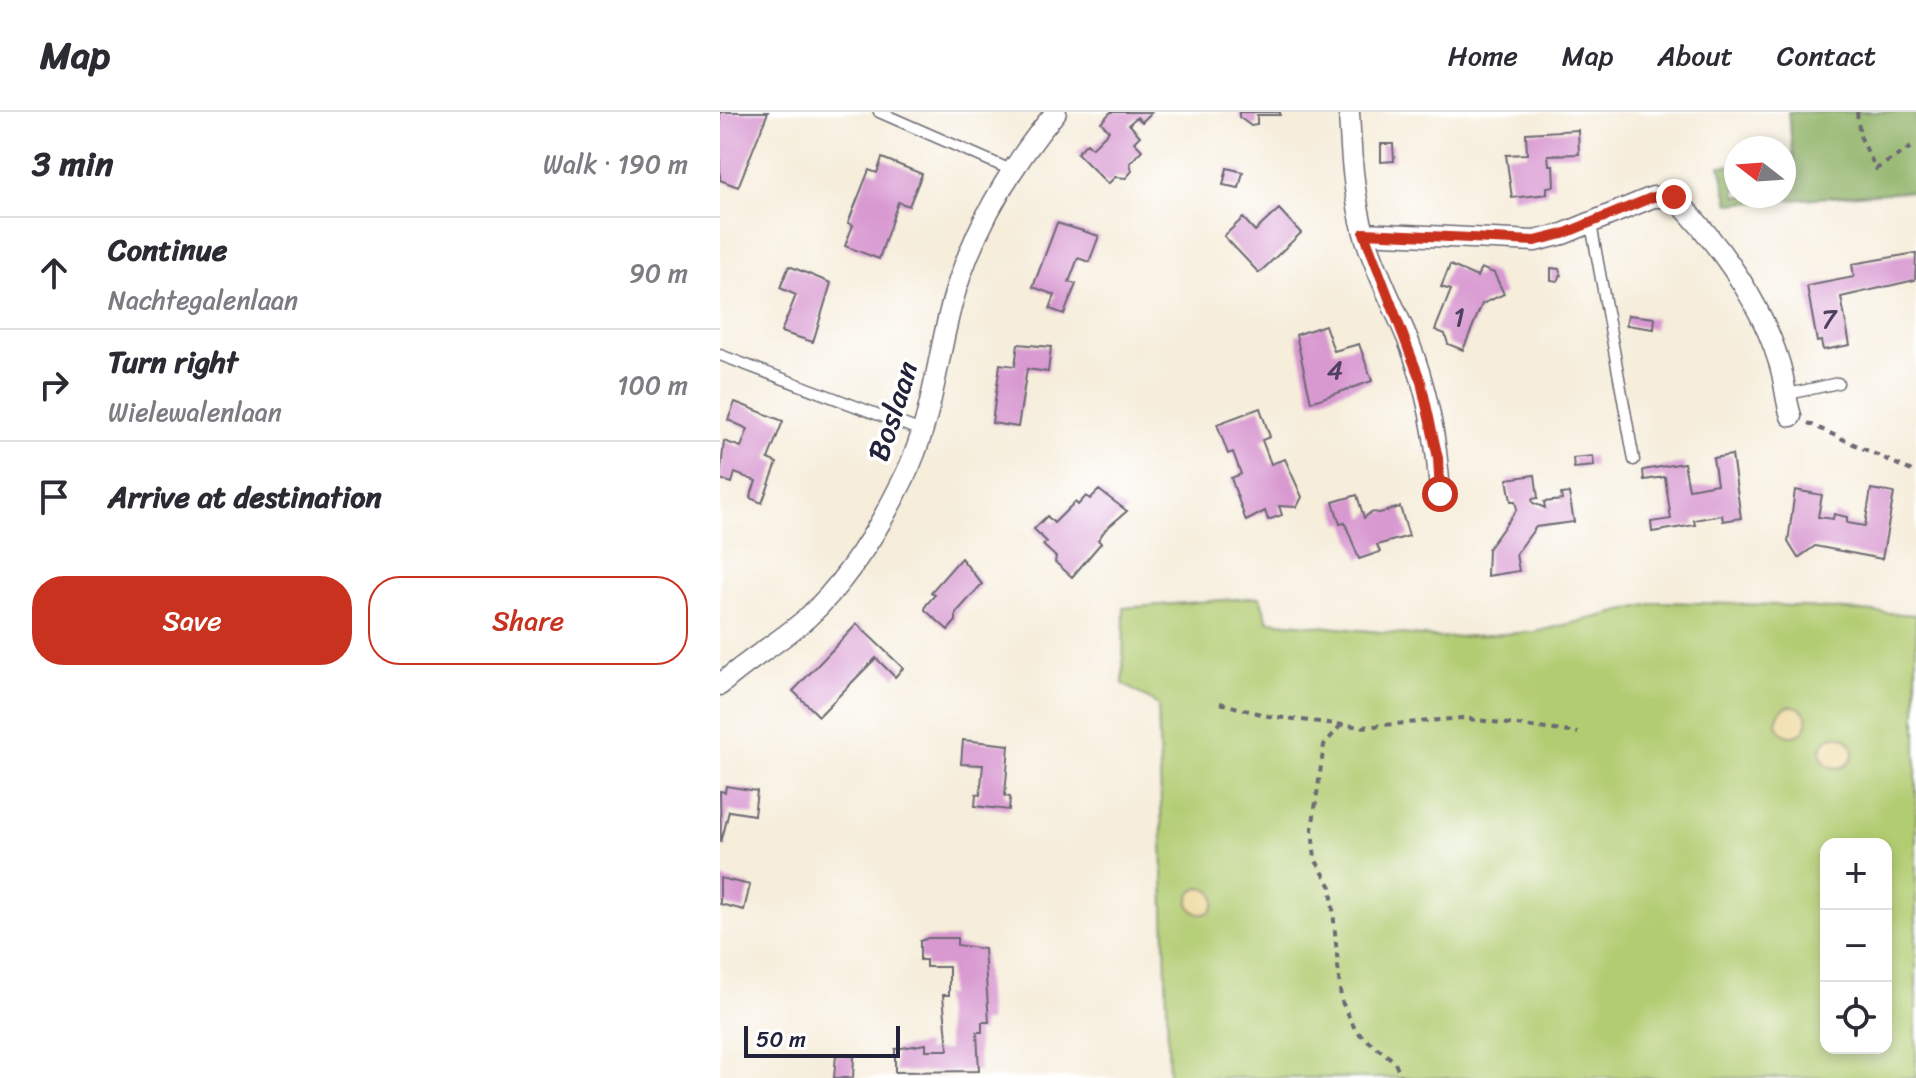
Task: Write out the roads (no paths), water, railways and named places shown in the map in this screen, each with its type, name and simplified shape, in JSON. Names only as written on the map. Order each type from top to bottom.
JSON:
[{"type":"street","name":"Boslaan","points":[[720,685],[808,617],[858,557],[904,478],[924,432],[967,254],[1011,170],[1056,112]]},
{"type":"street","points":[[1349,112],[1356,198],[1364,233],[1421,382],[1438,458],[1440,494]]},
{"type":"street","points":[[1364,233],[1535,241],[1591,224],[1653,197],[1674,197],[1707,232],[1765,324],[1780,365],[1784,395],[1791,416]]},
{"type":"lane","points":[[879,112],[1011,170]]},
{"type":"lane","points":[[1591,224],[1634,460]]},
{"type":"lane","points":[[720,355],[924,432]]},
{"type":"lane","points":[[1784,395],[1838,383]]}]
